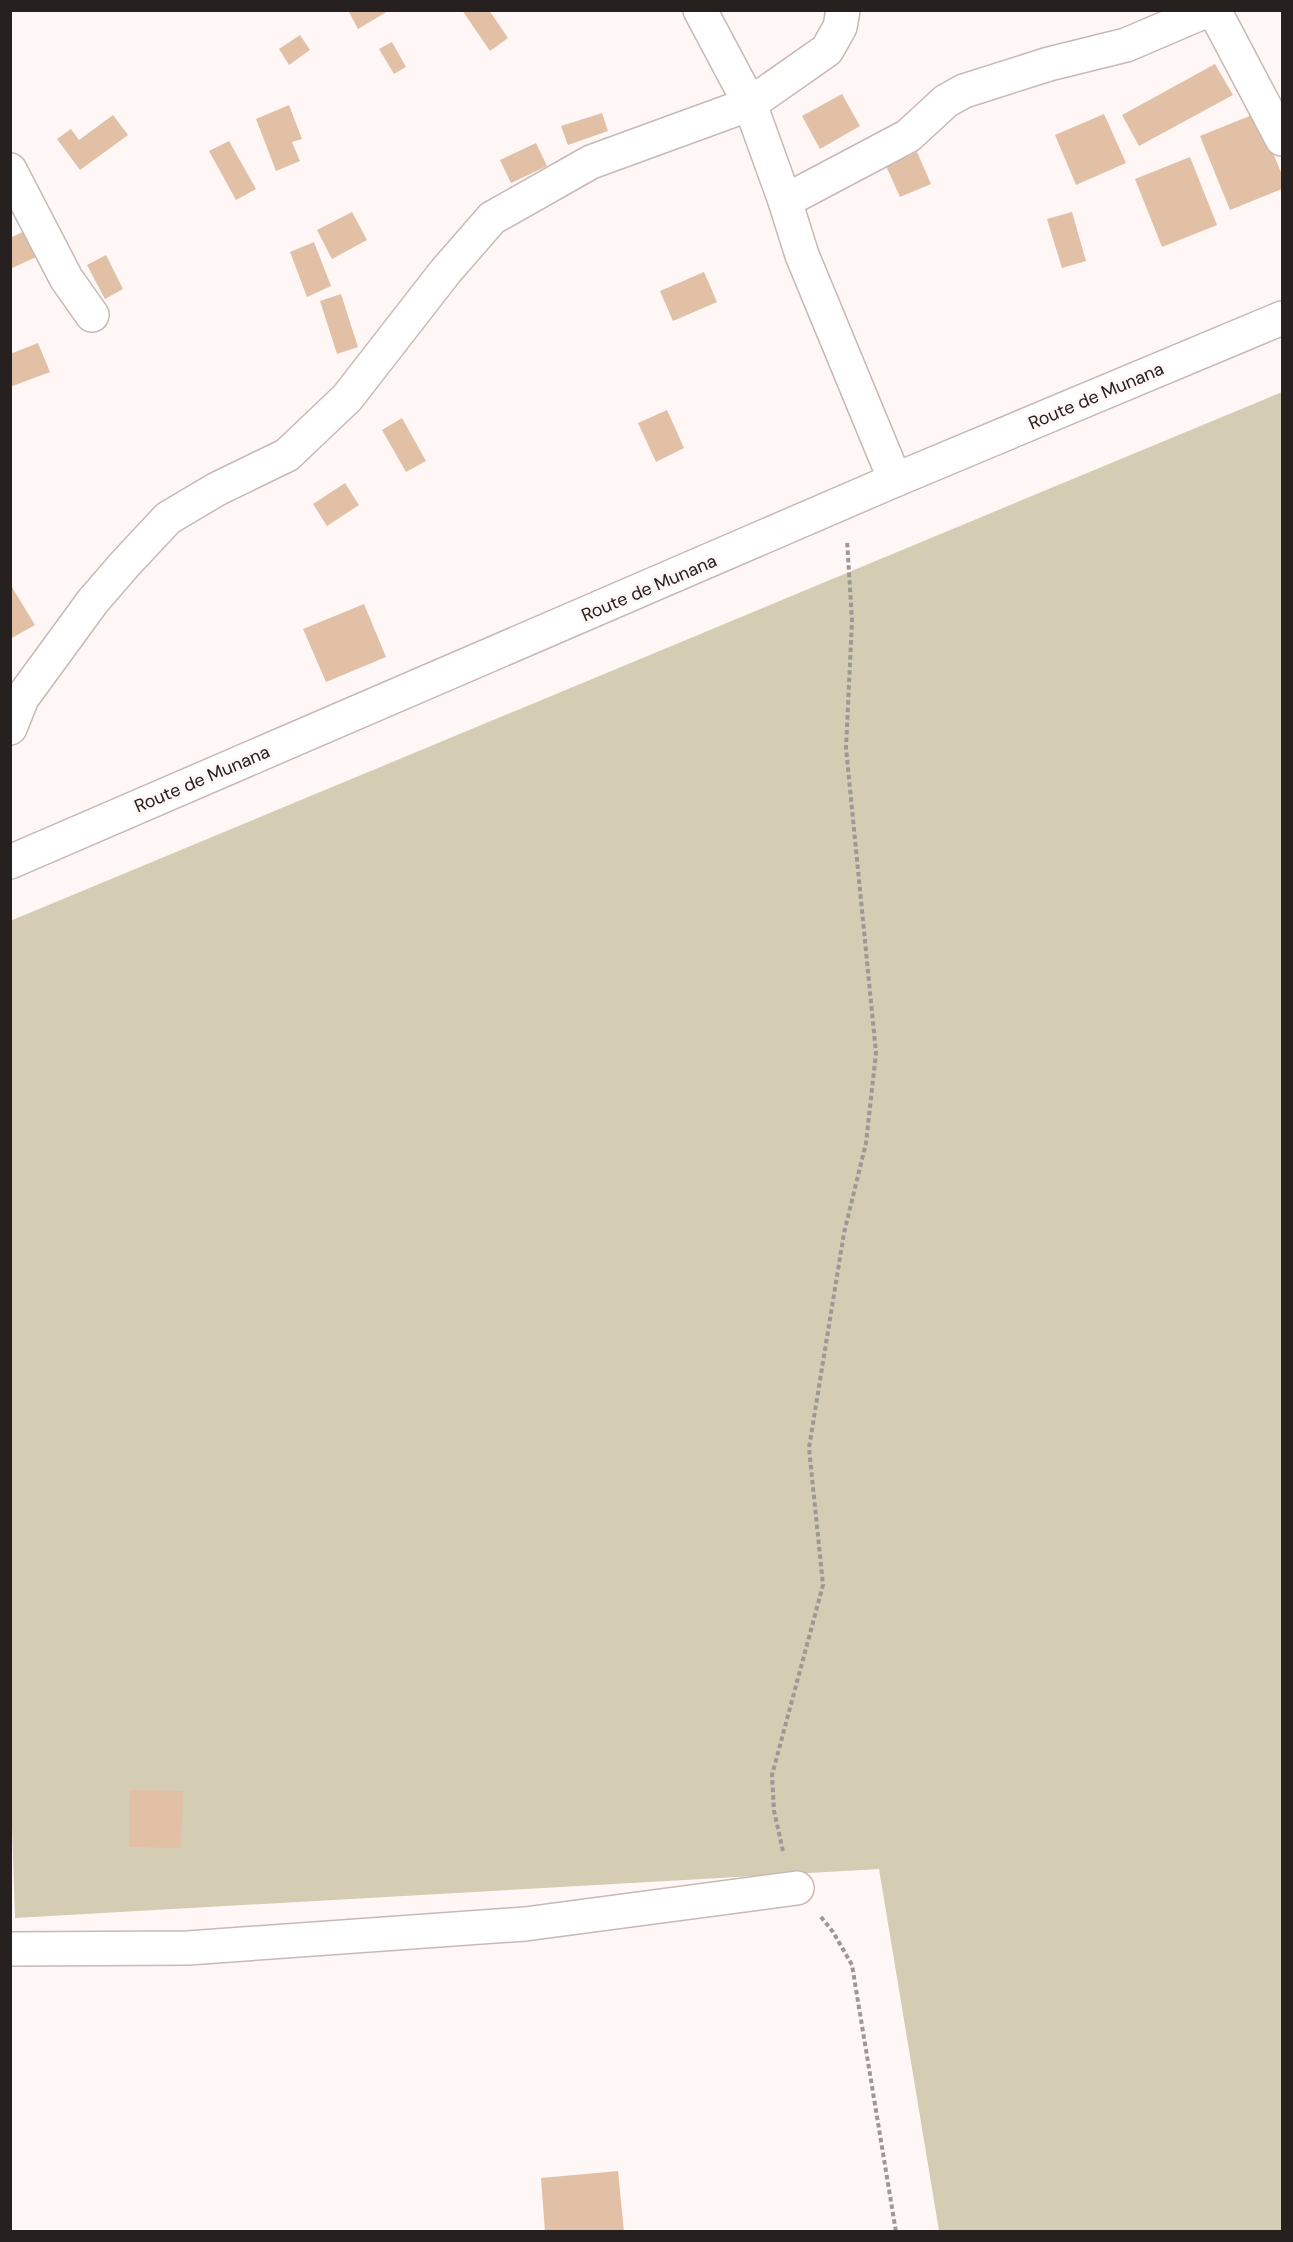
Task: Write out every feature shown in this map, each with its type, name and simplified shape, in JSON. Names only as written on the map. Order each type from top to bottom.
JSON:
[{"type":"street","points":[[700,10],[750,104],[802,255],[895,480]]},
{"type":"street","points":[[10,728],[22,698],[93,601],[139,549],[168,519],[217,489],[287,455],[347,398],[445,272],[492,218],[591,162],[750,104],[827,50],[840,27],[843,10]]},
{"type":"street","points":[[785,201],[908,136],[946,101],[964,91],[1049,64],[1126,45],[1208,10]]},
{"type":"street","points":[[1214,10],[1282,139]]},
{"type":"street","points":[[10,170],[66,278],[92,315]]},
{"type":"street","name":"Route de Munana","points":[[12,856],[1282,318]]},
{"type":"street","points":[[10,1949],[188,1948],[525,1923],[797,1888]]},
{"type":"path","points":[[844,504],[852,621],[846,748],[876,1053],[866,1143],[844,1233],[809,1448],[823,1585],[772,1775],[774,1811],[783,1851],[797,1888],[833,1932],[852,1965],[896,2232]]},
{"type":"shaded area","points":[[1282,392],[1282,2231],[939,2231],[879,1869],[15,1918],[10,1765],[10,921]]},
{"type":"building","points":[[348,10],[390,10],[358,29]]},
{"type":"building","points":[[462,10],[489,10],[508,38],[490,51]]},
{"type":"building","points":[[300,35],[310,50],[289,65],[279,49]]},
{"type":"building","points":[[392,42],[406,67],[394,74],[379,49]]},
{"type":"building","points":[[1215,64],[1233,95],[1139,146],[1122,115]]},
{"type":"building","points":[[842,94],[860,126],[820,149],[802,116]]},
{"type":"building","points":[[289,105],[302,139],[292,142],[300,161],[276,171],[256,119]]},
{"type":"building","points":[[602,113],[608,131],[568,145],[561,126]]},
{"type":"building","points":[[1257,113],[1282,175],[1282,189],[1230,210],[1200,136]]},
{"type":"building","points":[[1104,114],[1126,163],[1076,185],[1055,135]]},
{"type":"building","points":[[113,115],[128,135],[80,170],[57,139],[71,129],[79,140]]},
{"type":"building","points":[[229,141],[256,189],[236,200],[209,151]]},
{"type":"building","points":[[536,143],[547,166],[511,183],[500,160]]},
{"type":"building","points":[[917,152],[931,184],[900,197],[886,166]]},
{"type":"building","points":[[1190,157],[1217,225],[1162,247],[1135,179]]},
{"type":"building","points":[[352,212],[367,240],[332,259],[317,230]]},
{"type":"building","points":[[1072,212],[1086,261],[1062,268],[1047,219]]},
{"type":"building","points":[[33,227],[45,253],[10,269],[10,238]]},
{"type":"building","points":[[314,242],[331,286],[307,297],[290,252]]},
{"type":"building","points":[[106,255],[123,289],[105,299],[87,265]]},
{"type":"building","points":[[704,272],[717,302],[673,321],[660,291]]},
{"type":"building","points":[[341,294],[358,347],[337,354],[320,301]]},
{"type":"building","points":[[38,343],[50,372],[10,387],[10,354]]},
{"type":"building","points":[[667,410],[684,448],[656,462],[638,423]]},
{"type":"building","points":[[402,418],[426,461],[406,472],[382,430]]},
{"type":"building","points":[[345,483],[359,505],[327,526],[313,504]]},
{"type":"building","points":[[10,584],[35,625],[10,639]]},
{"type":"building","points":[[364,604],[386,657],[326,682],[303,629]]},
{"type":"building","points":[[130,1790],[183,1791],[181,1848],[129,1847]]},
{"type":"building","points":[[618,2171],[624,2232],[545,2232],[541,2178]]}]
